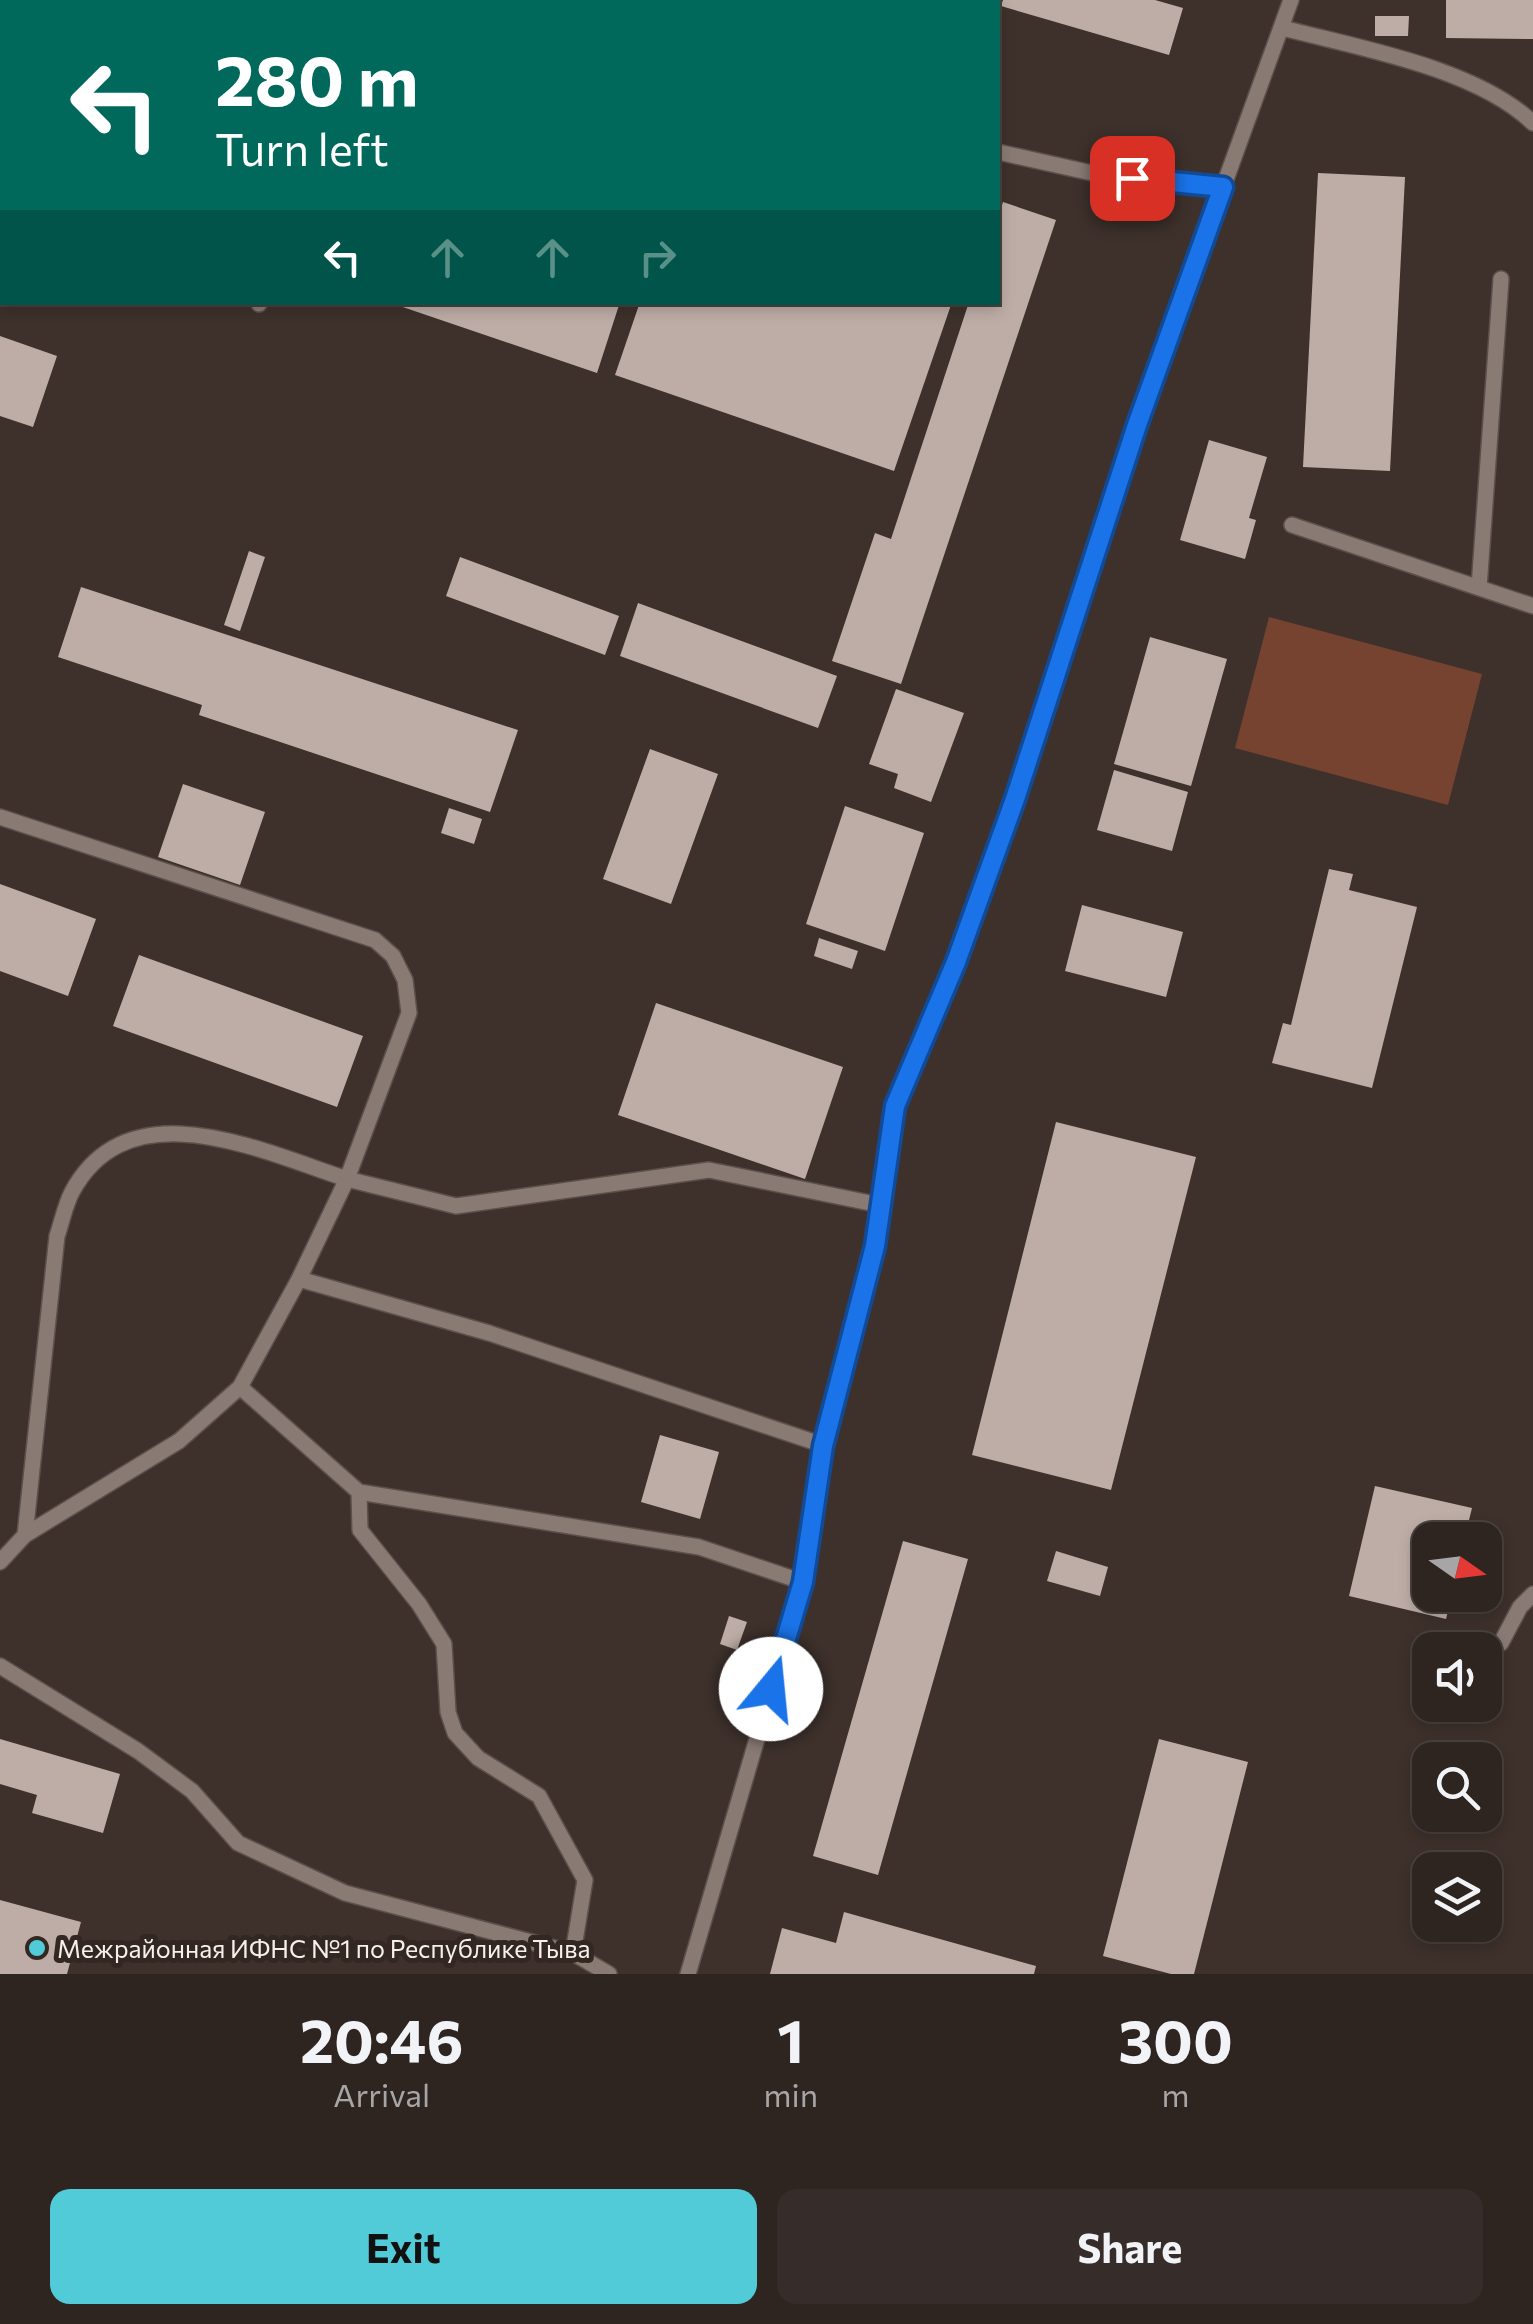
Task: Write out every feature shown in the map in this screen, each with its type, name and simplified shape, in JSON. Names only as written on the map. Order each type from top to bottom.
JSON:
[{"type":"lane","points":[[688,1974],[803,1582],[823,1446],[875,1246],[895,1106],[956,962],[1015,799],[1137,425],[1291,0]]},
{"type":"lane","points":[[1283,28],[1403,60],[1485,89],[1533,123]]},
{"type":"lane","points":[[1000,152],[1101,175],[1223,187]]},
{"type":"lane","points":[[1479,588],[1501,280]]},
{"type":"lane","points":[[1292,525],[1533,606]]},
{"type":"lane","points":[[0,817],[375,940],[393,956],[405,980],[408,1013],[347,1180],[299,1279],[240,1386],[179,1441],[24,1536],[0,1562]]},
{"type":"lane","points":[[24,1536],[57,1236],[72,1191],[105,1151],[159,1132],[211,1136],[347,1180],[456,1206],[709,1170],[880,1205]]},
{"type":"lane","points":[[299,1279],[490,1334],[823,1446]]},
{"type":"lane","points":[[240,1386],[359,1492],[698,1548],[803,1582]]},
{"type":"lane","points":[[359,1492],[360,1530],[420,1604],[444,1644],[448,1712],[455,1733],[478,1758],[539,1796],[584,1880],[573,1953]]},
{"type":"lane","points":[[1502,1640],[1520,1607],[1533,1594]]},
{"type":"lane","points":[[0,1666],[138,1751],[192,1791],[238,1844],[346,1893],[573,1953],[609,1974]]},
{"type":"shaded area","points":[[1269,617],[1482,674],[1448,805],[1235,748]]},
{"type":"building","points":[[1003,0],[1155,0],[1183,8],[1169,55],[1001,6]]},
{"type":"building","points":[[1446,0],[1533,0],[1533,39],[1446,38]]},
{"type":"building","points":[[1375,16],[1409,16],[1408,36],[1375,36]]},
{"type":"building","points":[[1318,173],[1405,177],[1390,471],[1303,467]]},
{"type":"building","points":[[1003,202],[1056,220],[901,684],[832,661],[875,533],[891,539],[968,305],[1000,305]]},
{"type":"building","points":[[397,305],[619,305],[597,373]]},
{"type":"building","points":[[639,305],[951,305],[894,471],[615,375]]},
{"type":"building","points":[[0,336],[57,356],[33,427],[0,416]]},
{"type":"building","points":[[1209,440],[1267,457],[1249,518],[1256,520],[1245,559],[1180,540]]},
{"type":"building","points":[[249,551],[265,557],[240,631],[224,625]]},
{"type":"building","points":[[460,557],[619,616],[605,655],[446,596]]},
{"type":"building","points":[[81,587],[518,730],[490,812],[199,715],[202,705],[58,657]]},
{"type":"building","points":[[638,603],[837,676],[818,728],[620,656]]},
{"type":"building","points":[[1150,637],[1227,659],[1191,786],[1114,764]]},
{"type":"building","points":[[896,689],[964,713],[931,802],[894,788],[898,774],[869,764]]},
{"type":"building","points":[[650,749],[718,774],[671,904],[603,879]]},
{"type":"building","points":[[1114,770],[1188,792],[1172,851],[1097,830]]},
{"type":"building","points":[[183,784],[265,812],[240,885],[158,857]]},
{"type":"building","points":[[845,806],[924,833],[885,951],[806,924]]},
{"type":"building","points":[[449,808],[482,819],[474,844],[441,833]]},
{"type":"building","points":[[1329,869],[1353,874],[1349,890],[1417,907],[1372,1088],[1272,1063],[1283,1023],[1291,1025]]},
{"type":"building","points":[[0,884],[96,919],[68,996],[0,971]]},
{"type":"building","points":[[1082,905],[1183,932],[1166,997],[1065,971]]},
{"type":"building","points":[[819,938],[858,951],[852,969],[814,956]]},
{"type":"building","points":[[139,955],[363,1036],[337,1107],[113,1026]]},
{"type":"building","points":[[656,1003],[843,1067],[805,1179],[618,1115]]},
{"type":"building","points":[[1056,1122],[1196,1157],[1111,1490],[972,1455]]},
{"type":"building","points":[[660,1435],[719,1452],[700,1519],[641,1502]]},
{"type":"building","points":[[1375,1486],[1472,1508],[1468,1522],[1412,1522],[1412,1611],[1349,1596]]},
{"type":"building","points":[[903,1541],[968,1559],[878,1875],[813,1856]]},
{"type":"building","points":[[1056,1551],[1108,1567],[1100,1596],[1047,1581]]},
{"type":"building","points":[[1416,1612],[1448,1612],[1446,1619]]},
{"type":"building","points":[[729,1616],[747,1622],[737,1650],[720,1644]]},
{"type":"building","points":[[0,1739],[120,1774],[103,1833],[32,1813],[37,1795],[0,1784]]},
{"type":"building","points":[[1159,1739],[1248,1762],[1194,1974],[1171,1974],[1103,1956]]},
{"type":"building","name":"Межрайонная ИФНС №1 по Республике Тыва","points":[[0,1900],[81,1922],[67,1974],[0,1974]]},
{"type":"building","points":[[844,1912],[1036,1966],[1034,1974],[770,1974],[782,1928],[836,1943]]},
{"type":"place","name":"Межрайонная ИФНС №1 по Республике Тыва","points":[[37,1948]]},
{"type":"route","points":[[771,1689],[803,1582],[823,1446],[875,1246],[895,1106],[956,962],[1015,799],[1137,425],[1223,187],[1132,178]]}]
